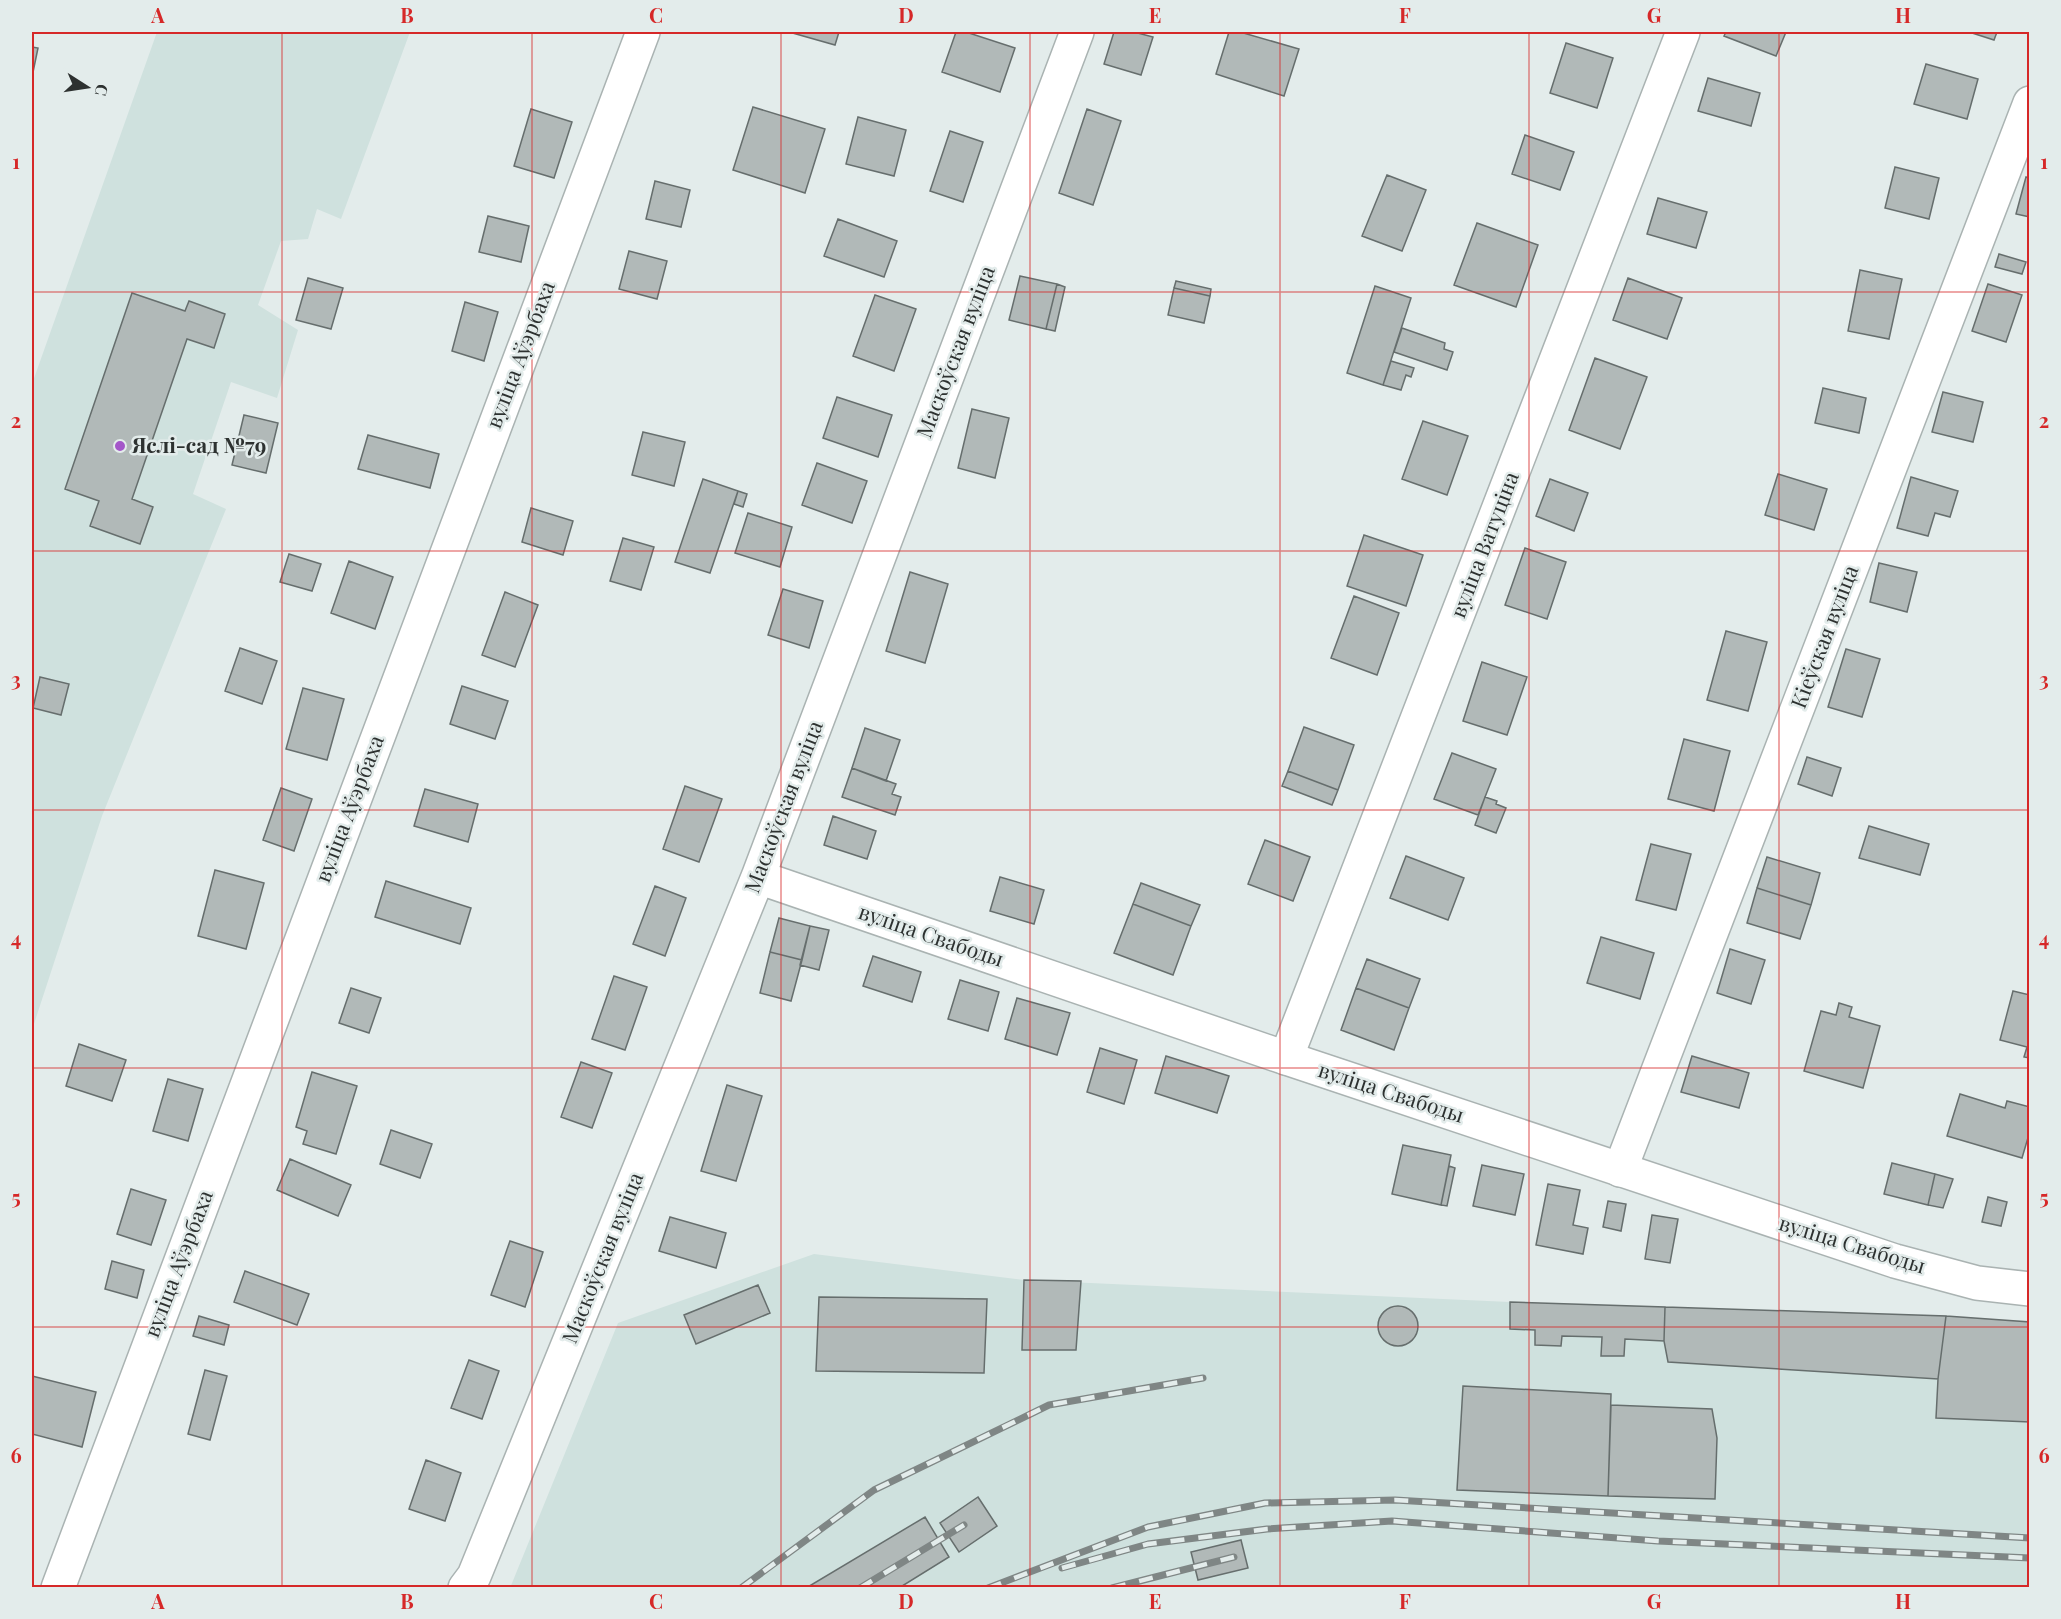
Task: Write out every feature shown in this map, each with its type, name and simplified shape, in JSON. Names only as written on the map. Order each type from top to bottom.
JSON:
[{"type":"street","name":"вуліца Аўэрбаха","points":[[58,1587],[643,32]]},
{"type":"street","name":"Маскоўская вуліца","points":[[470,1582],[758,877],[1077,32]]},
{"type":"street","name":"вуліца Ватуціна","points":[[1286,1058],[1683,32]]},
{"type":"street","name":"Кіеўская вуліца","points":[[1620,1170],[2030,104]]},
{"type":"street","name":"вуліца Свабоды","points":[[758,877],[1286,1058],[1895,1261],[1977,1283],[2030,1289]]},
{"type":"shaded area","name":"Яслі-сад №79","points":[[157,32],[410,32],[341,219],[317,209],[308,239],[281,241],[258,305],[298,330],[277,398],[231,382],[193,494],[226,509],[102,816],[32,1030],[32,384]]},
{"type":"shaded area","points":[[814,1254],[1024,1280],[1510,1302],[1946,1316],[2029,1322],[2029,1587],[510,1588],[618,1323]]},
{"type":"building","points":[[789,32],[839,32],[835,45]]},
{"type":"building","points":[[956,32],[966,32],[1015,48],[1000,92],[942,72]]},
{"type":"building","points":[[1114,32],[1134,32],[1153,37],[1141,75],[1104,64]]},
{"type":"building","points":[[1229,32],[1240,32],[1299,49],[1284,96],[1216,74]]},
{"type":"building","points":[[1726,32],[1786,32],[1776,56],[1724,36]]},
{"type":"building","points":[[1969,32],[1997,32],[1994,40]]},
{"type":"building","points":[[1566,43],[1613,58],[1597,108],[1550,93]]},
{"type":"building","points":[[32,47],[38,48],[32,77]]},
{"type":"building","points":[[1926,64],[1978,79],[1967,119],[1914,104]]},
{"type":"building","points":[[1708,78],[1760,93],[1751,126],[1698,111]]},
{"type":"building","points":[[753,107],[825,129],[805,193],[733,170]]},
{"type":"building","points":[[531,109],[572,122],[554,178],[514,166]]},
{"type":"building","points":[[1087,109],[1121,121],[1093,205],[1059,193]]},
{"type":"building","points":[[858,117],[906,130],[894,176],[846,164]]},
{"type":"building","points":[[950,131],[983,142],[963,202],[930,191]]},
{"type":"building","points":[[1525,135],[1574,152],[1560,190],[1512,174]]},
{"type":"building","points":[[1895,167],[1939,178],[1929,219],[1885,208]]},
{"type":"building","points":[[1387,175],[1426,190],[1402,251],[1362,236]]},
{"type":"building","points":[[2026,177],[2030,178],[2030,217],[2016,214]]},
{"type":"building","points":[[655,181],[690,190],[681,227],[646,219]]},
{"type":"building","points":[[1658,198],[1707,212],[1696,248],[1647,234]]},
{"type":"building","points":[[488,216],[529,226],[521,262],[479,252]]},
{"type":"building","points":[[838,219],[897,241],[884,277],[824,256]]},
{"type":"building","points":[[1477,223],[1538,245],[1516,307],[1454,285]]},
{"type":"building","points":[[629,251],[667,261],[657,299],[619,289]]},
{"type":"building","points":[[1999,254],[2026,262],[2022,274],[1995,267]]},
{"type":"building","points":[[1860,270],[1902,279],[1889,339],[1848,331]]},
{"type":"building","points":[[1020,276],[1057,284],[1046,329],[1009,320]]},
{"type":"building","points":[[308,278],[343,288],[331,329],[296,320]]},
{"type":"building","points":[[1628,278],[1682,298],[1667,339],[1613,320]]},
{"type":"building","points":[[1176,281],[1211,289],[1210,296],[1174,288]]},
{"type":"building","points":[[1057,284],[1065,287],[1055,331],[1046,329]]},
{"type":"building","points":[[1988,284],[2022,295],[2006,342],[1972,331]]},
{"type":"building","points":[[1375,286],[1411,298],[1383,385],[1347,373]]},
{"type":"building","points":[[1174,288],[1210,296],[1204,323],[1168,315]]},
{"type":"building","points":[[132,293],[185,311],[189,301],[225,314],[214,348],[187,339],[132,499],[153,507],[140,544],[90,526],[99,501],[65,489]]},
{"type":"building","points":[[875,295],[916,309],[894,371],[853,356]]},
{"type":"building","points":[[465,302],[498,312],[484,361],[452,351]]},
{"type":"building","points":[[1402,328],[1445,343],[1444,349],[1453,352],[1447,370],[1394,352]]},
{"type":"building","points":[[1595,358],[1647,377],[1620,449],[1569,430]]},
{"type":"building","points":[[1391,361],[1414,368],[1411,377],[1406,375],[1401,390],[1383,385]]},
{"type":"building","points":[[1823,388],[1866,398],[1859,433],[1815,423]]},
{"type":"building","points":[[1943,392],[1983,402],[1973,442],[1932,432]]},
{"type":"building","points":[[837,397],[892,415],[878,457],[823,438]]},
{"type":"building","points":[[972,409],[1009,418],[995,478],[958,468]]},
{"type":"building","points":[[244,415],[278,423],[266,473],[232,465]]},
{"type":"building","points":[[1423,421],[1468,436],[1447,495],[1402,479]]},
{"type":"building","points":[[643,432],[685,442],[674,486],[632,475]]},
{"type":"building","points":[[368,435],[439,454],[430,488],[358,469]]},
{"type":"building","points":[[817,463],[867,481],[852,523],[802,505]]},
{"type":"building","points":[[1778,474],[1827,489],[1814,530],[1765,515]]},
{"type":"building","points":[[1911,477],[1958,491],[1950,517],[1935,513],[1928,536],[1897,528]]},
{"type":"building","points":[[703,479],[738,491],[710,573],[675,562]]},
{"type":"building","points":[[1550,479],[1588,493],[1574,531],[1536,516]]},
{"type":"building","points":[[738,491],[747,494],[743,507],[734,504]]},
{"type":"building","points":[[531,508],[573,521],[563,555],[522,542]]},
{"type":"building","points":[[748,513],[792,527],[780,567],[735,553]]},
{"type":"building","points":[[1364,535],[1423,555],[1406,606],[1347,586]]},
{"type":"building","points":[[623,538],[654,547],[641,590],[610,581]]},
{"type":"building","points":[[1525,548],[1566,562],[1547,619],[1505,605]]},
{"type":"building","points":[[289,554],[321,564],[312,591],[280,582]]},
{"type":"building","points":[[349,561],[393,577],[375,629],[331,613]]},
{"type":"building","points":[[1879,563],[1917,572],[1907,612],[1870,602]]},
{"type":"building","points":[[910,572],[948,584],[925,663],[886,651]]},
{"type":"building","points":[[783,589],[823,601],[809,648],[768,635]]},
{"type":"building","points":[[505,592],[538,605],[515,667],[482,655]]},
{"type":"building","points":[[1354,596],[1399,613],[1377,675],[1331,658]]},
{"type":"building","points":[[1726,631],[1767,642],[1748,711],[1707,700]]},
{"type":"building","points":[[240,648],[277,661],[262,704],[225,691]]},
{"type":"building","points":[[1846,649],[1880,659],[1862,717],[1828,707]]},
{"type":"building","points":[[1482,662],[1527,677],[1507,735],[1463,721]]},
{"type":"building","points":[[40,677],[69,684],[61,715],[33,708]]},
{"type":"building","points":[[462,686],[508,701],[495,739],[450,724]]},
{"type":"building","points":[[303,688],[344,699],[327,760],[286,749]]},
{"type":"building","points":[[1304,727],[1354,745],[1338,790],[1288,771]]},
{"type":"building","points":[[865,728],[900,740],[886,781],[852,768]]},
{"type":"building","points":[[1684,739],[1730,751],[1714,811],[1668,799]]},
{"type":"building","points":[[1452,753],[1496,769],[1478,815],[1434,799]]},
{"type":"building","points":[[1807,757],[1841,768],[1832,796],[1798,784]]},
{"type":"building","points":[[852,768],[896,784],[892,794],[901,797],[895,815],[842,797]]},
{"type":"building","points":[[1288,771],[1338,790],[1332,805],[1282,786]]},
{"type":"building","points":[[685,786],[722,799],[699,862],[663,849]]},
{"type":"building","points":[[281,788],[312,799],[294,851],[263,840]]},
{"type":"building","points":[[425,789],[478,804],[468,842],[414,826]]},
{"type":"building","points":[[1485,797],[1497,801],[1496,804],[1506,808],[1496,833],[1475,825]]},
{"type":"building","points":[[833,816],[876,831],[867,859],[824,845]]},
{"type":"building","points":[[1869,826],[1929,844],[1920,875],[1859,858]]},
{"type":"building","points":[[1265,840],[1310,857],[1293,901],[1248,884]]},
{"type":"building","points":[[1651,844],[1691,854],[1676,910],[1636,900]]},
{"type":"building","points":[[1406,856],[1464,878],[1448,920],[1390,898]]},
{"type":"building","points":[[1767,857],[1820,873],[1811,905],[1757,888]]},
{"type":"building","points":[[215,870],[264,883],[246,949],[198,936]]},
{"type":"building","points":[[1000,877],[1044,890],[1034,924],[990,911]]},
{"type":"building","points":[[386,881],[471,908],[460,944],[375,917]]},
{"type":"building","points":[[1141,883],[1200,905],[1191,926],[1133,904]]},
{"type":"building","points":[[655,886],[686,898],[665,956],[633,944]]},
{"type":"building","points":[[1757,888],[1811,905],[1800,939],[1747,923]]},
{"type":"building","points":[[1133,904],[1191,926],[1173,975],[1114,953]]},
{"type":"building","points":[[779,918],[810,926],[802,960],[770,952]]},
{"type":"building","points":[[810,926],[829,930],[819,970],[800,965]]},
{"type":"building","points":[[1601,937],[1654,953],[1640,999],[1587,983]]},
{"type":"building","points":[[1730,949],[1765,960],[1751,1004],[1717,993]]},
{"type":"building","points":[[770,952],[802,960],[791,1001],[760,993]]},
{"type":"building","points":[[873,956],[921,972],[912,1002],[863,986]]},
{"type":"building","points":[[1367,959],[1420,979],[1409,1008],[1356,988]]},
{"type":"building","points":[[614,976],[647,987],[625,1050],[592,1039]]},
{"type":"building","points":[[960,980],[999,992],[988,1031],[948,1019]]},
{"type":"building","points":[[351,988],[381,998],[369,1033],[339,1023]]},
{"type":"building","points":[[1356,988],[1409,1008],[1394,1050],[1341,1030]]},
{"type":"building","points":[[2013,991],[2030,995],[2030,1058],[2024,1057],[2027,1047],[2000,1040]]},
{"type":"building","points":[[1017,998],[1070,1013],[1057,1055],[1005,1039]]},
{"type":"building","points":[[1839,1003],[1852,1007],[1849,1017],[1880,1026],[1863,1088],[1804,1071],[1821,1011],[1836,1015]]},
{"type":"building","points":[[79,1044],[126,1060],[112,1101],[66,1086]]},
{"type":"building","points":[[1100,1048],[1137,1060],[1124,1104],[1087,1092]]},
{"type":"building","points":[[1166,1056],[1229,1076],[1217,1113],[1155,1093]]},
{"type":"building","points":[[1692,1056],[1749,1073],[1739,1108],[1681,1092]]},
{"type":"building","points":[[581,1062],[612,1073],[592,1128],[561,1117]]},
{"type":"building","points":[[312,1072],[357,1086],[336,1154],[303,1144],[307,1131],[296,1127]]},
{"type":"building","points":[[168,1079],[203,1089],[188,1141],[153,1131]]},
{"type":"building","points":[[727,1085],[762,1096],[736,1181],[701,1171]]},
{"type":"building","points":[[1960,1094],[2005,1108],[2007,1101],[2030,1107],[2030,1131],[2022,1158],[1947,1136]]},
{"type":"building","points":[[391,1130],[432,1144],[420,1178],[380,1164]]},
{"type":"building","points":[[1403,1145],[1451,1155],[1441,1205],[1392,1194]]},
{"type":"building","points":[[290,1159],[351,1185],[338,1216],[277,1190]]},
{"type":"building","points":[[1892,1163],[1935,1174],[1928,1205],[1884,1194]]},
{"type":"building","points":[[1482,1165],[1524,1174],[1515,1215],[1473,1206]]},
{"type":"building","points":[[1449,1166],[1455,1168],[1447,1206],[1441,1205]]},
{"type":"building","points":[[1935,1174],[1953,1179],[1943,1208],[1928,1205]]},
{"type":"building","points":[[1548,1184],[1580,1190],[1573,1225],[1588,1228],[1583,1254],[1536,1245]]},
{"type":"building","points":[[131,1189],[166,1200],[151,1245],[117,1234]]},
{"type":"building","points":[[1988,1197],[2007,1202],[2001,1226],[1982,1222]]},
{"type":"building","points":[[1608,1201],[1626,1204],[1621,1231],[1603,1227]]},
{"type":"building","points":[[1652,1215],[1678,1219],[1670,1263],[1645,1259]]},
{"type":"building","points":[[670,1217],[726,1233],[716,1268],[659,1251]]},
{"type":"building","points":[[510,1241],[543,1252],[525,1307],[491,1295]]},
{"type":"building","points":[[112,1261],[144,1270],[137,1298],[105,1289]]},
{"type":"building","points":[[245,1271],[309,1294],[297,1325],[234,1302]]},
{"type":"building","points":[[1024,1280],[1081,1281],[1076,1350],[1022,1350]]},
{"type":"building","points":[[758,1285],[770,1313],[696,1344],[684,1315]]},
{"type":"building","points":[[819,1297],[987,1299],[984,1373],[816,1371]]},
{"type":"building","points":[[1510,1302],[1665,1307],[1664,1341],[1625,1339],[1624,1356],[1601,1356],[1602,1337],[1562,1336],[1561,1346],[1535,1345],[1535,1330],[1510,1329]]},
{"type":"building","points":[[1398,1306],[1406,1307],[1412,1312],[1417,1318],[1417,1334],[1412,1340],[1406,1345],[1398,1346],[1390,1345],[1384,1340],[1379,1334],[1378,1326],[1379,1318],[1384,1312],[1390,1307]]},
{"type":"building","points":[[1665,1307],[1946,1316],[1938,1379],[1668,1362],[1664,1341]]},
{"type":"building","points":[[199,1316],[229,1325],[224,1345],[193,1336]]},
{"type":"building","points":[[1946,1316],[2030,1322],[2030,1422],[1936,1418],[1938,1379]]},
{"type":"building","points":[[469,1360],[499,1371],[482,1419],[451,1408]]},
{"type":"building","points":[[205,1370],[227,1376],[210,1440],[188,1434]]},
{"type":"building","points":[[32,1376],[96,1392],[82,1447],[32,1434]]},
{"type":"building","points":[[1463,1386],[1611,1394],[1608,1496],[1457,1490]]},
{"type":"building","points":[[1611,1405],[1712,1409],[1717,1438],[1715,1499],[1608,1496]]},
{"type":"building","points":[[426,1460],[461,1473],[445,1521],[409,1509]]},
{"type":"building","points":[[978,1497],[997,1526],[959,1552],[940,1523]]},
{"type":"building","points":[[925,1517],[949,1557],[899,1588],[806,1588]]},
{"type":"building","points":[[1241,1540],[1248,1568],[1198,1580],[1191,1552]]},
{"type":"building","points":[[1153,1586],[1393,1587],[1153,1588]]},
{"type":"railway","points":[[741,1588],[874,1490],[1049,1405],[1203,1378]]},
{"type":"railway","points":[[988,1588],[1148,1527],[1265,1503],[1395,1500],[2030,1538]]},
{"type":"railway","points":[[1062,1568],[1148,1544],[1267,1529],[1392,1521],[1658,1541],[2030,1558]]},
{"type":"railway","points":[[860,1588],[964,1525]]},
{"type":"railway","points":[[1112,1588],[1234,1557]]},
{"type":"place","name":"Яслі-сад №79","points":[[120,446]]}]
